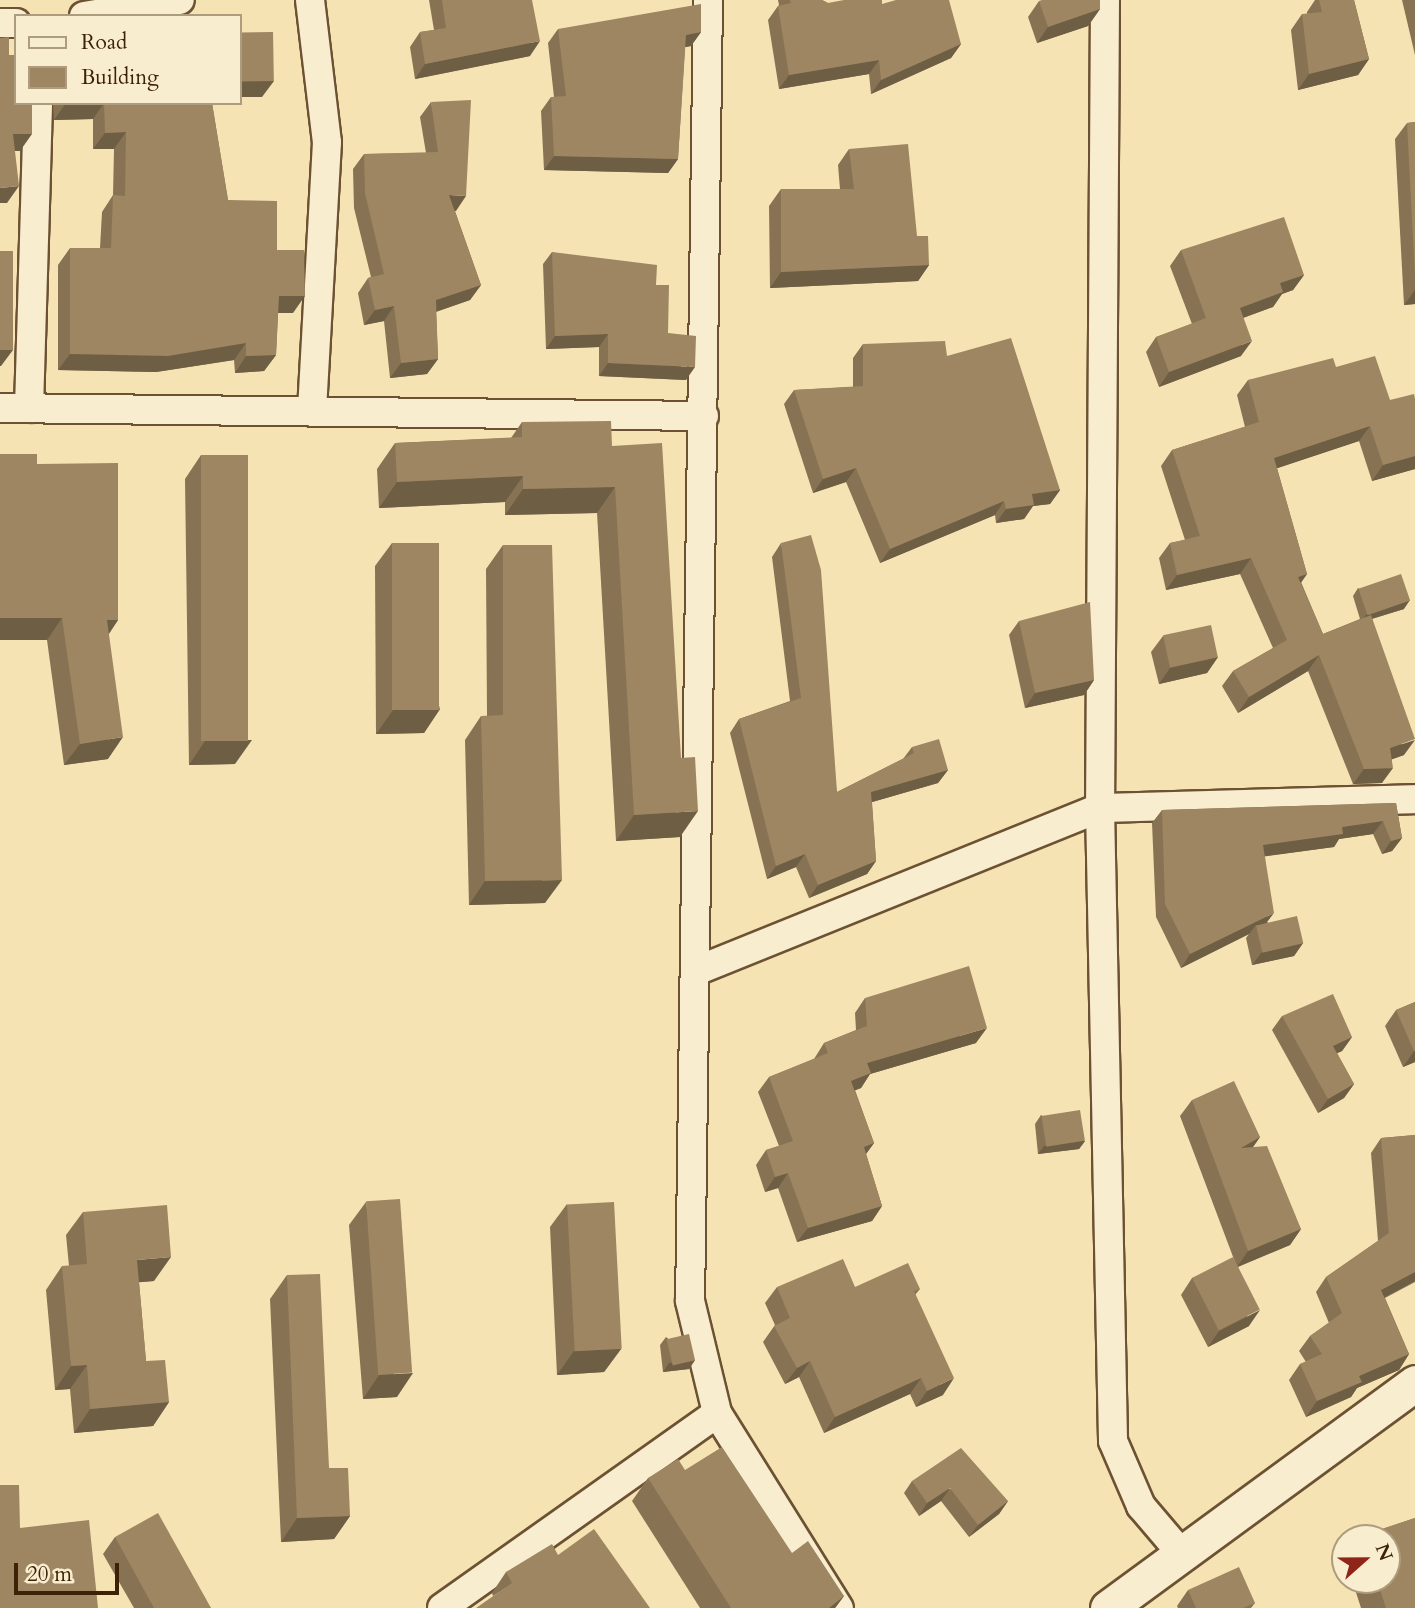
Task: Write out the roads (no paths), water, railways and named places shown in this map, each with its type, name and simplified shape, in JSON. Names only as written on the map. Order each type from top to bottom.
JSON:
[{"type":"street","points":[[96,14],[180,0]]},
{"type":"street","points":[[310,0],[327,142],[312,412]]},
{"type":"street","points":[[708,0],[690,1301],[717,1413],[839,1608]]},
{"type":"street","points":[[1105,0],[1100,808],[1113,1441],[1141,1506],[1181,1553]]},
{"type":"street","points":[[29,408],[38,105]]},
{"type":"street","points":[[0,408],[704,416]]},
{"type":"street","points":[[695,971],[1100,808],[1415,799]]},
{"type":"street","points":[[1108,1608],[1415,1383]]},
{"type":"street","points":[[442,1608],[717,1413]]}]
